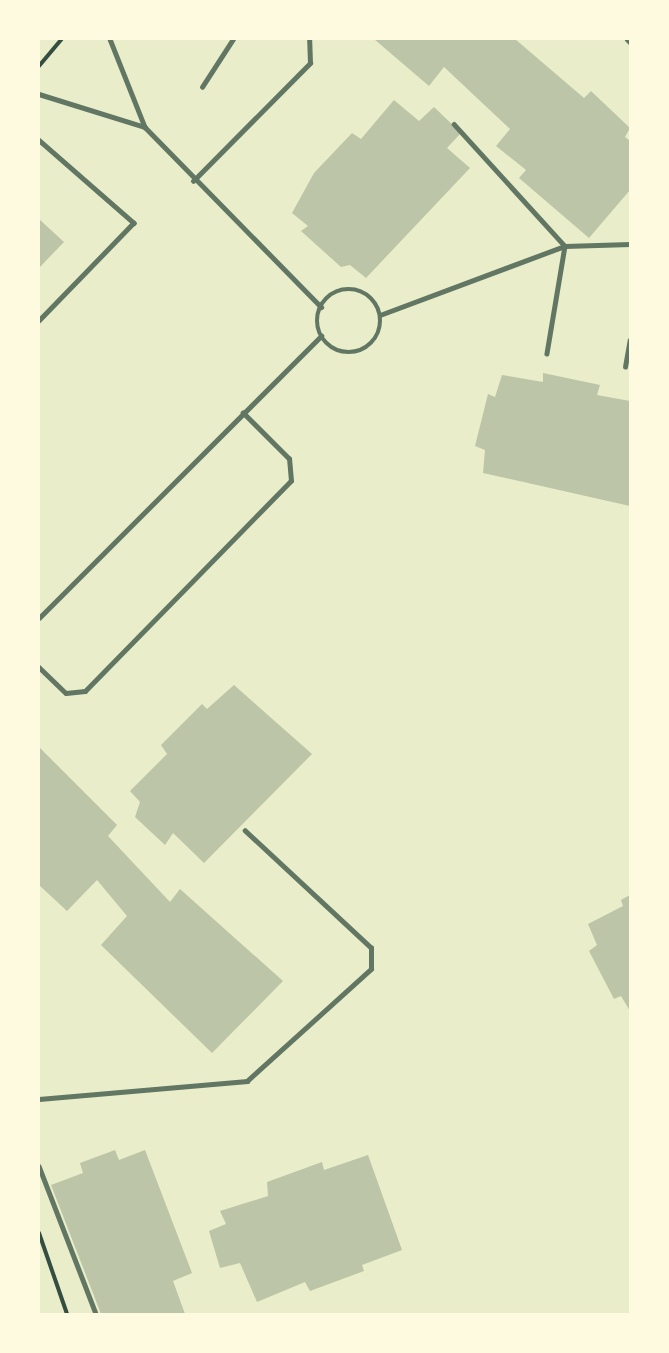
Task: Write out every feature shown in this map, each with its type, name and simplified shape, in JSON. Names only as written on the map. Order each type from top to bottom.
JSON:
[{"type":"lane","points":[[39,618],[321,336],[321,307],[193,181],[145,127],[110,39]]},
{"type":"lane","points":[[202,87],[233,39]]},
{"type":"lane","points":[[193,181],[310,63],[309,39]]},
{"type":"lane","points":[[39,94],[145,127]]},
{"type":"lane","points":[[454,124],[565,246]]},
{"type":"lane","points":[[39,140],[134,223],[39,321]]},
{"type":"lane","points":[[380,315],[565,246],[630,244]]},
{"type":"lane","points":[[547,353],[565,246]]},
{"type":"lane","points":[[321,307],[336,293],[352,290],[370,297],[380,315],[375,340],[358,352],[337,350],[321,336]]},
{"type":"lane","points":[[626,367],[630,340]]},
{"type":"lane","points":[[39,667],[66,693],[85,691],[291,481],[289,459],[243,412]]},
{"type":"lane","points":[[39,1099],[247,1081],[371,969],[371,948],[245,831]]},
{"type":"lane","points":[[39,1166],[96,1314]]},
{"type":"path","points":[[39,66],[62,39]]},
{"type":"path","points":[[39,1233],[67,1314]]},
{"type":"building","points":[[374,39],[515,39],[584,98],[591,91],[630,128],[625,137],[630,141],[630,190],[589,238],[519,178],[526,170],[496,146],[510,129],[444,67],[429,86]]},
{"type":"building","points":[[394,100],[419,121],[434,107],[461,133],[447,148],[470,168],[366,278],[350,265],[341,267],[301,231],[308,226],[292,213],[314,173],[352,133],[361,139]]},
{"type":"building","points":[[39,219],[64,242],[39,268]]},
{"type":"building","points":[[543,373],[600,385],[597,395],[630,401],[630,506],[483,473],[485,450],[475,446],[488,394],[495,397],[502,375],[543,382]]},
{"type":"building","points":[[234,685],[312,754],[204,863],[173,833],[165,845],[135,817],[140,802],[130,791],[167,754],[161,745],[202,704],[207,709]]},
{"type":"building","points":[[39,747],[117,825],[108,836],[170,902],[180,889],[283,981],[212,1053],[101,945],[127,916],[97,880],[67,911],[39,885]]},
{"type":"building","points":[[630,895],[630,1011],[621,996],[614,999],[589,951],[597,945],[588,924],[623,906],[621,900]]},
{"type":"building","points":[[115,1150],[119,1160],[145,1150],[192,1273],[173,1281],[185,1314],[101,1314],[51,1185],[83,1173],[80,1163]]},
{"type":"building","points":[[368,1155],[402,1250],[362,1265],[364,1271],[310,1291],[305,1282],[257,1302],[240,1263],[220,1268],[209,1231],[226,1224],[220,1211],[268,1196],[267,1182],[322,1162],[324,1170]]}]
